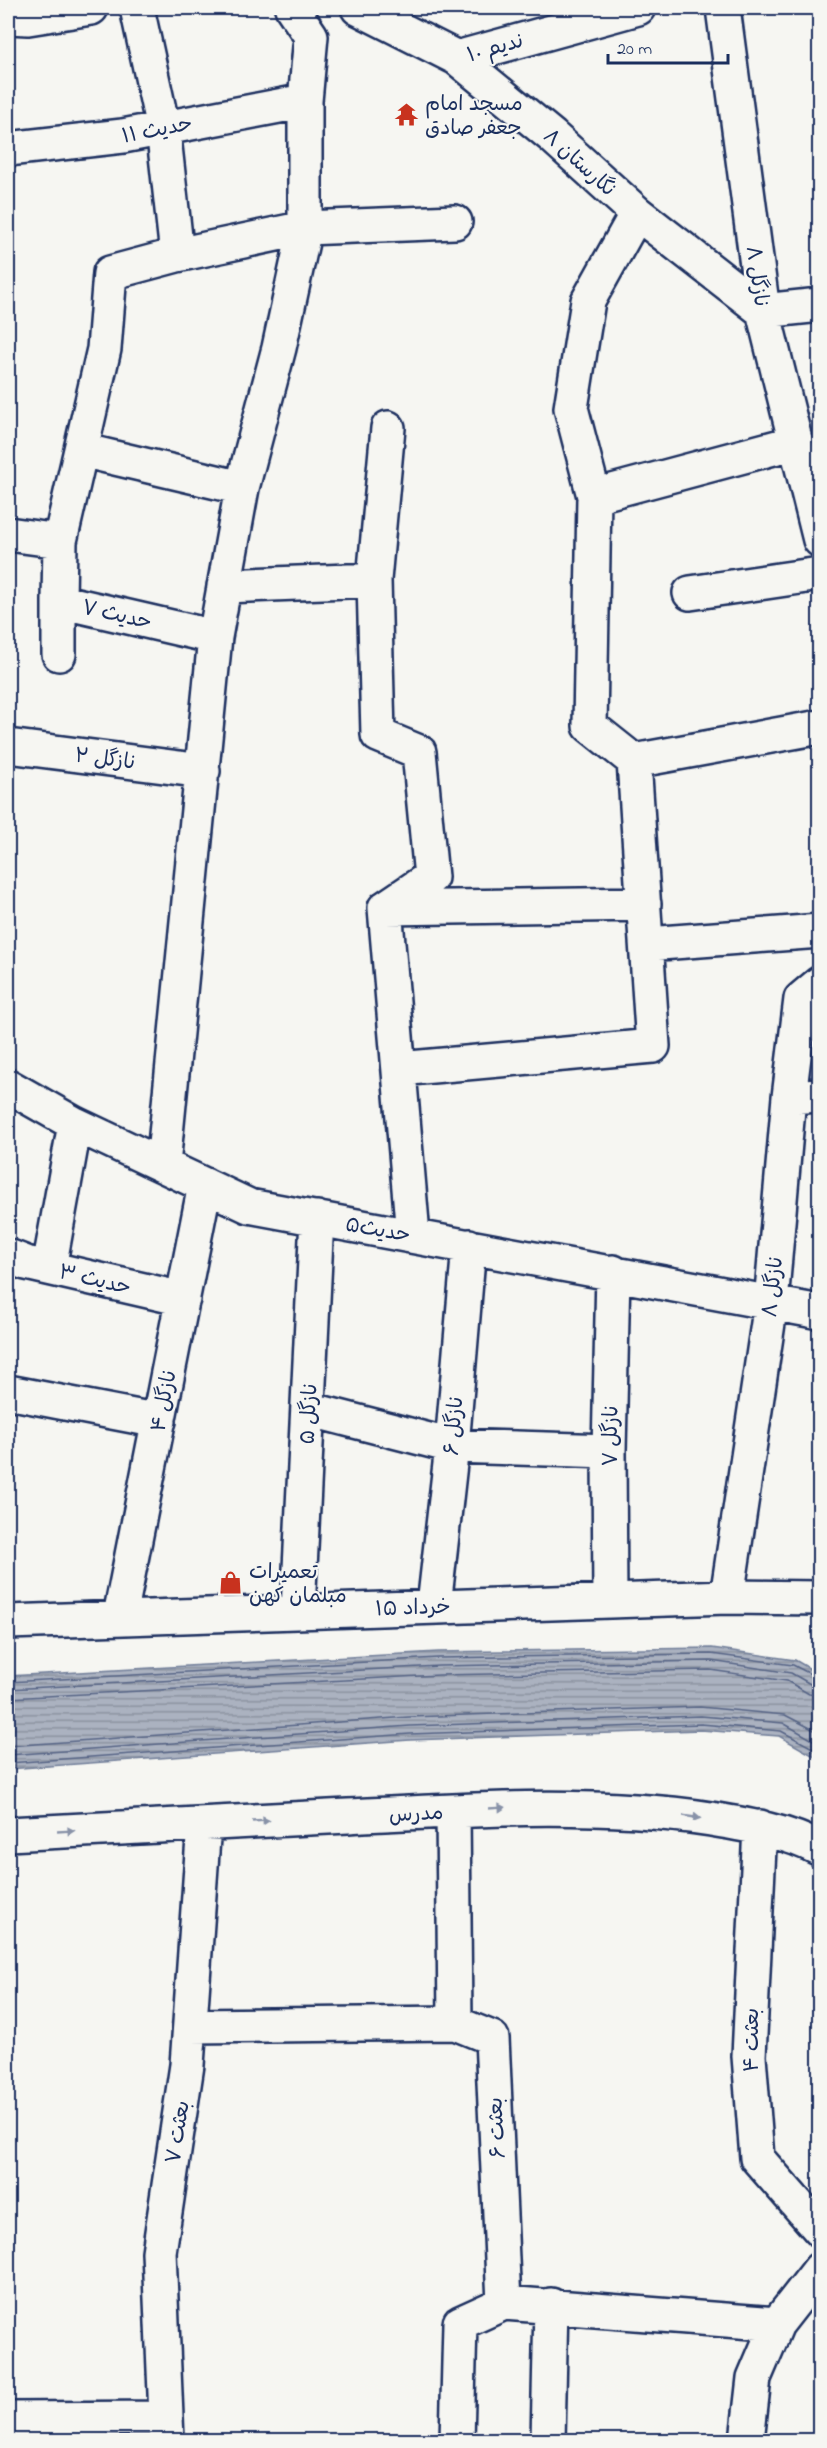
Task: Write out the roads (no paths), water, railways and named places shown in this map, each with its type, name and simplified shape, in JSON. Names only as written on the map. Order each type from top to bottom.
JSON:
[{"type":"street","points":[[8,17],[28,18],[91,8]]},
{"type":"street","points":[[137,8],[163,128],[177,255],[305,228],[455,222]]},
{"type":"street","points":[[163,1165],[215,637],[242,488],[279,348],[305,228],[305,101],[311,36],[292,8]]},
{"type":"street","name":"نگارستان ۸","points":[[358,8],[456,58],[552,136],[637,213],[763,311]]},
{"type":"street","name":"ندیم ۱۰","points":[[456,58],[638,8]]},
{"type":"street","name":"نازگل ۸","points":[[723,8],[763,311],[819,540]]},
{"type":"street","name":"حدیث ۱۱","points":[[8,149],[123,136],[305,101]]},
{"type":"street","points":[[399,1069],[653,1046],[634,761],[590,726],[594,496],[571,408],[588,301],[637,213]]},
{"type":"street","name":"حدیث ۷","points":[[177,255],[110,273],[104,349],[60,541],[59,602],[215,637]]},
{"type":"street","points":[[763,311],[819,305]]},
{"type":"street","points":[[385,908],[431,877],[419,752],[378,735],[374,580],[388,428]]},
{"type":"street","points":[[594,496],[796,442]]},
{"type":"street","points":[[81,450],[242,488]]},
{"type":"street","points":[[8,534],[60,541]]},
{"type":"street","points":[[690,593],[819,574]]},
{"type":"street","points":[[224,586],[374,580]]},
{"type":"street","points":[[59,602],[59,654]]},
{"type":"street","points":[[634,761],[819,727]]},
{"type":"street","name":"نازگل ۲","points":[[8,746],[203,771]]},
{"type":"street","points":[[385,908],[644,904]]},
{"type":"street","points":[[385,908],[413,1235]]},
{"type":"street","points":[[647,944],[819,931]]},
{"type":"street","name":"نازگل ۸","points":[[727,1597],[804,1096],[801,999],[819,983]]},
{"type":"street","name":"حدیث۵","points":[[8,1086],[75,1124],[249,1206],[819,1312]]},
{"type":"street","points":[[49,1268],[75,1124]]},
{"type":"street","name":"نازگل ۴","points":[[120,1616],[205,1185]]},
{"type":"street","name":"نازگل ۵","points":[[298,1610],[317,1218]]},
{"type":"street","name":"نازگل ۶","points":[[434,1606],[452,1446],[469,1246]]},
{"type":"street","name":"حدیث ۳","points":[[8,1256],[49,1268],[183,1299]]},
{"type":"street","name":"نازگل ۷","points":[[610,1601],[609,1451],[613,1272]]},
{"type":"street","points":[[8,1392],[159,1421]]},
{"type":"street","points":[[308,1409],[452,1446],[609,1451]]},
{"type":"street","name":"۱۵ خرداد","points":[[8,1622],[120,1616],[727,1597],[819,1598]]},
{"type":"street","name":"مدرس","points":[[8,1834],[511,1808],[611,1809],[667,1813],[760,1827],[819,1849]]},
{"type":"street","points":[[191,2026],[455,2023],[453,1811]]},
{"type":"street","name":"بعثت ۷","points":[[166,2429],[159,2252],[187,2065],[204,1824]]},
{"type":"street","name":"بعثت ۴","points":[[760,1827],[749,2056],[757,2158],[819,2230]]},
{"type":"street","name":"بعثت ۶","points":[[455,2023],[492,2038],[504,2303]]},
{"type":"street","points":[[747,2440],[754,2378],[777,2324],[819,2269]]},
{"type":"street","points":[[457,2440],[460,2323],[504,2303],[777,2324]]},
{"type":"street","points":[[548,2440],[551,2305]]},
{"type":"street","points":[[8,2419],[166,2429]]},
{"type":"water","points":[[712,1648],[795,1660],[819,1674],[819,1759],[779,1736],[701,1730],[410,1740],[8,1769],[8,1676],[438,1652]]},
{"type":"place","name":"مسجد امام جعفر صادق","points":[[407,115]]},
{"type":"place","name":"تعمیرات مبلمان کهن","points":[[231,1583]]}]
